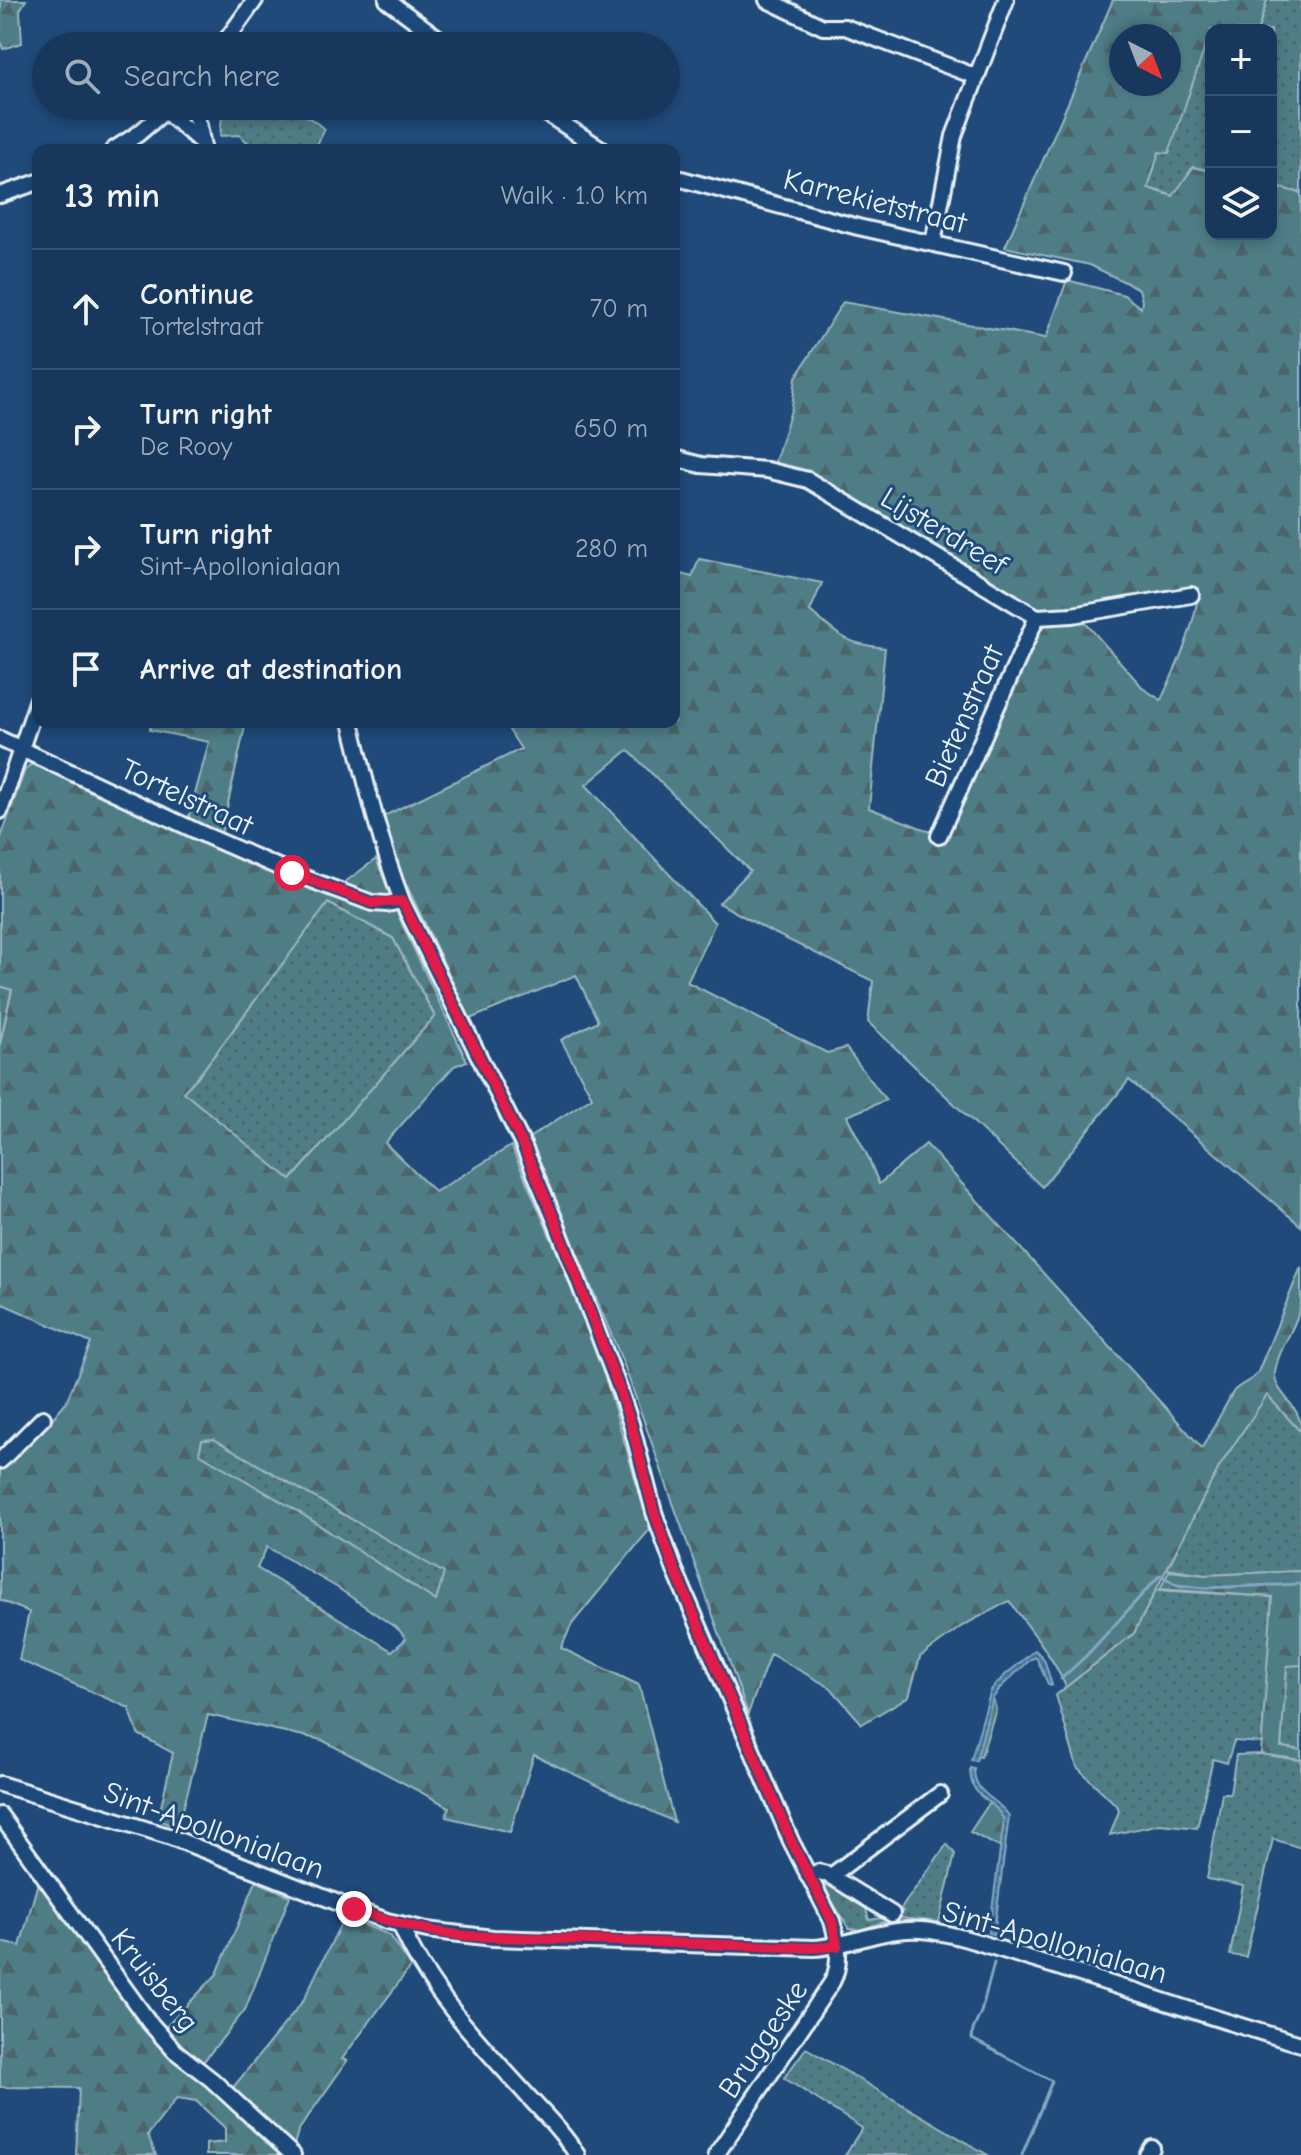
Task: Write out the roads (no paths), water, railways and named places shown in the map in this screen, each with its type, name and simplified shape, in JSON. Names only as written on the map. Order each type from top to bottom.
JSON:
[{"type":"street","points":[[232,32],[255,0]]},
{"type":"street","points":[[387,0],[430,32]]},
{"type":"street","points":[[933,243],[954,136],[1006,0]]},
{"type":"street","points":[[772,1],[823,27],[845,27],[977,77]]},
{"type":"street","points":[[122,144],[155,120]]},
{"type":"street","points":[[178,120],[200,144]]},
{"type":"street","points":[[197,120],[202,144]]},
{"type":"street","points":[[557,120],[594,144]]},
{"type":"street","name":"Karrekietstraat","points":[[680,179],[858,227],[1064,273]]},
{"type":"street","points":[[0,195],[32,184]]},
{"type":"street","name":"Lijsterdreef","points":[[680,460],[701,465],[767,470],[808,480],[1037,617]]},
{"type":"street","points":[[1037,617],[1072,615],[1191,595]]},
{"type":"street","name":"Bietenstraat","points":[[939,836],[1037,617]]},
{"type":"street","points":[[0,811],[32,717]]},
{"type":"street","points":[[353,728],[383,849],[402,901],[523,1145],[627,1413],[654,1512],[674,1568],[784,1827],[832,1921],[837,1946]]},
{"type":"street","name":"Tortelstraat","points":[[0,739],[292,873],[372,903],[402,901]]},
{"type":"street","points":[[0,1461],[43,1418]]},
{"type":"street","name":"Sint-Apollonialaan","points":[[0,1784],[168,1836],[400,1924],[449,1934],[814,1948],[837,1946],[889,1932],[924,1930],[1065,1968],[1301,2044]]},
{"type":"street","points":[[831,1876],[940,1794]]},
{"type":"street","name":"Kruisberg","points":[[0,1815],[149,2022],[175,2051],[212,2080],[293,2155]]},
{"type":"street","points":[[808,1876],[818,1872],[831,1876],[892,1914]]},
{"type":"street","points":[[400,1924],[418,1961],[463,2024],[577,2155]]},
{"type":"street","name":"Bruggeske","points":[[716,2155],[832,1982],[838,1967],[837,1946]]},
{"type":"water","points":[[1035,1650],[1044,1659],[1052,1685],[1048,1684],[1036,1657],[1031,1659],[993,1698],[976,1761],[971,1760],[991,1690]]},
{"type":"water","points":[[970,1768],[974,1769],[982,1790],[1009,1816],[994,1934],[989,1933],[1004,1820],[974,1787]]},
{"type":"waterway","points":[[1061,1679],[1160,1575],[1177,1585],[1205,1588],[1301,1584]]},
{"type":"waterway","points":[[994,1963],[972,2039],[1052,2081],[1022,2155]]}]
